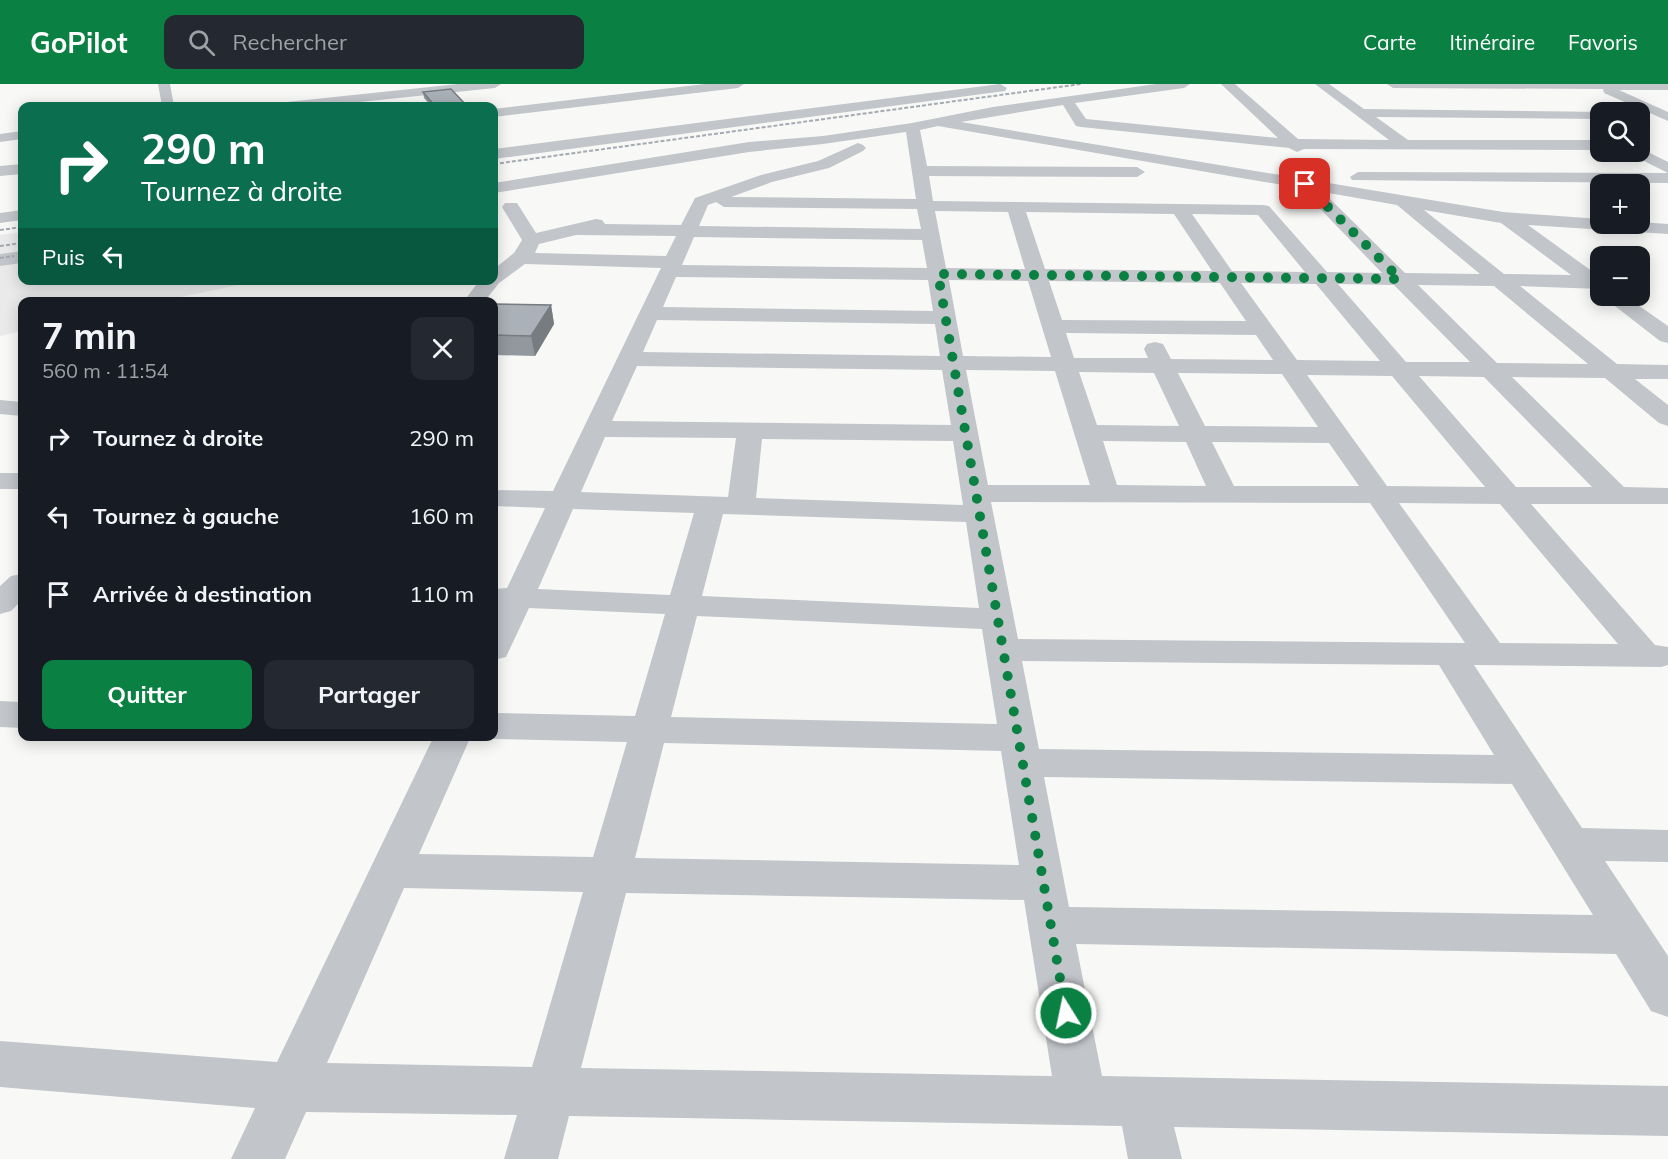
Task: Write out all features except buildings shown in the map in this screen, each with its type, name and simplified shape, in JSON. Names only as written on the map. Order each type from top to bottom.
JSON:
[{"type":"street","points":[[164,84],[167,102]]},
{"type":"street","points":[[365,84],[377,102],[495,84]]},
{"type":"street","points":[[649,84],[711,126]]},
{"type":"street","points":[[498,113],[738,84]]},
{"type":"street","points":[[498,187],[748,147],[823,140],[993,111],[1184,84]]},
{"type":"street","points":[[1227,84],[1308,157]]},
{"type":"street","points":[[1322,84],[1590,279]]},
{"type":"street","points":[[1393,84],[1668,86]]},
{"type":"street","points":[[1507,85],[1590,127]]},
{"type":"street","points":[[1598,85],[1667,116]]},
{"type":"street","points":[[498,153],[954,91],[1011,87]]},
{"type":"street","points":[[1151,88],[1187,134],[1219,169]]},
{"type":"street","points":[[954,91],[993,111]]},
{"type":"street","points":[[1066,100],[1081,123],[1293,144],[1590,145]]},
{"type":"street","points":[[1362,113],[1590,115]]},
{"type":"street","points":[[1467,114],[1590,190]]},
{"type":"street","points":[[1239,115],[1261,115]]},
{"type":"street","points":[[1650,116],[1667,116]]},
{"type":"street","points":[[925,124],[1219,169],[1313,177],[1668,178]]},
{"type":"street","points":[[925,124],[920,171],[1081,1101]]},
{"type":"street","points":[[0,138],[18,136]]},
{"type":"street","points":[[1650,146],[1659,146]]},
{"type":"street","points":[[498,630],[505,597],[563,500],[695,215],[767,178],[823,165],[858,148]]},
{"type":"street","points":[[1650,159],[1668,168]]},
{"type":"street","points":[[0,171],[18,169]]},
{"type":"street","points":[[920,171],[1153,172]]},
{"type":"street","points":[[1313,177],[1402,200],[1505,218],[1653,226],[1668,239]]},
{"type":"street","points":[[1313,177],[1400,279],[1616,495]]},
{"type":"street","points":[[1402,200],[1668,418]]},
{"type":"street","points":[[498,274],[520,258],[529,247],[531,240],[511,207]]},
{"type":"street","points":[[531,240],[574,229],[695,215],[928,215],[1016,207],[1263,210],[1508,495],[1657,656]]},
{"type":"street","points":[[1016,207],[1106,493]]},
{"type":"street","points":[[1179,209],[1490,654]]},
{"type":"street","points":[[695,215],[928,215]]},
{"type":"street","points":[[0,218],[18,216]]},
{"type":"street","points":[[0,260],[18,258]]},
{"type":"street","points":[[520,258],[671,267],[938,274],[1500,280],[1590,284]]},
{"type":"street","points":[[477,297],[487,285]]},
{"type":"street","points":[[1626,306],[1668,336]]},
{"type":"street","points":[[650,313],[946,318]]},
{"type":"street","points":[[1053,326],[1262,328]]},
{"type":"street","points":[[1145,326],[1224,494]]},
{"type":"street","points":[[628,358],[1668,372]]},
{"type":"street","points":[[0,407],[18,409]]},
{"type":"street","points":[[595,429],[965,433]]},
{"type":"street","points":[[531,1159],[683,605],[726,506],[750,430]]},
{"type":"street","points":[[1087,433],[1336,435]]},
{"type":"street","points":[[0,481],[18,481]]},
{"type":"street","points":[[498,498],[726,506],[978,503],[1106,493],[1668,496]]},
{"type":"street","points":[[0,574],[18,576]]},
{"type":"street","points":[[0,604],[18,586]]},
{"type":"street","points":[[505,597],[683,605],[1000,634],[1449,654],[1657,656]]},
{"type":"street","points":[[1449,654],[1668,996]]},
{"type":"street","points":[[0,714],[18,715]]},
{"type":"street","points":[[498,726],[649,730],[1021,751],[1523,770]]},
{"type":"street","points":[[258,1159],[451,741]]},
{"type":"street","points":[[1571,844],[1668,846]]},
{"type":"street","points":[[390,871],[1044,883]]},
{"type":"street","points":[[1051,926],[1629,935]]},
{"type":"street","points":[[0,1064],[290,1087],[1668,1111]]},
{"type":"street","points":[[1143,1102],[1155,1159]]},
{"type":"shaded area","points":[[18,233],[18,285],[239,285],[180,297],[18,297],[18,332],[0,336],[0,235]]},
{"type":"railway","points":[[498,163],[1081,84]]},
{"type":"railway","points":[[0,230],[18,228]]},
{"type":"railway","points":[[0,246],[18,244]]},
{"type":"railway","points":[[0,258],[14,256]]},
{"type":"route","points":[[1066,1013],[938,274],[1400,279],[1305,184]]}]
